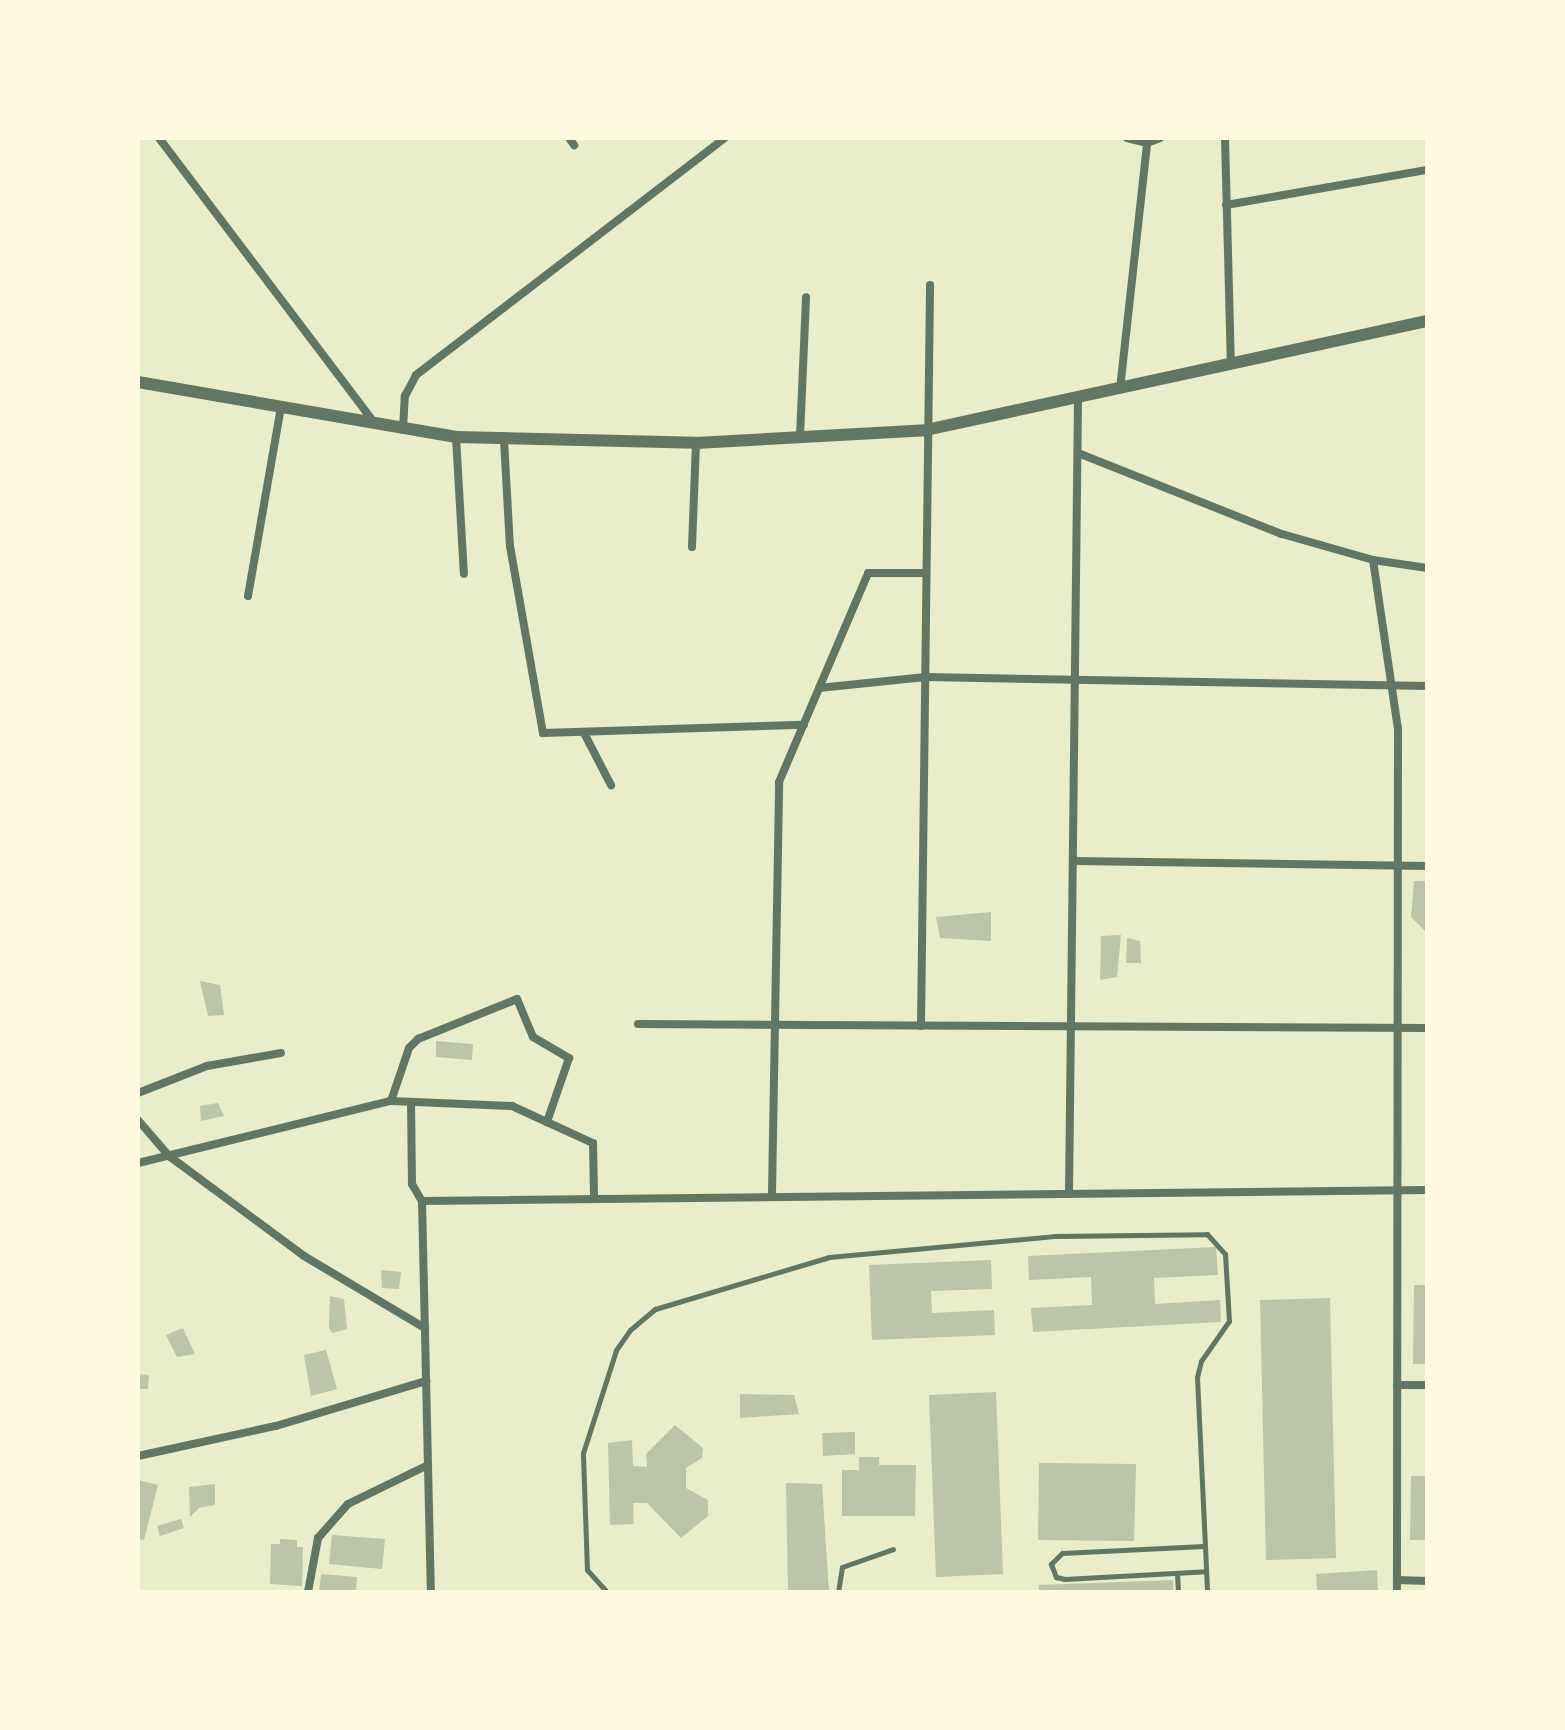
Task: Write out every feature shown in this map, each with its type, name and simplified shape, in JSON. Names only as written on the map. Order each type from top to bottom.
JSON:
[{"type":"street","points":[[159,138],[377,426]]},
{"type":"street","points":[[403,430],[405,396],[416,375],[725,138]]},
{"type":"street","points":[[1127,138],[1147,143],[1160,138]]},
{"type":"street","points":[[1225,138],[1231,360]]},
{"type":"street","points":[[1120,389],[1147,143]]},
{"type":"street","points":[[1226,205],[1427,170]]},
{"type":"street","points":[[921,1026],[924,573],[930,285]]},
{"type":"street","points":[[800,436],[806,297]]},
{"type":"street","points":[[138,382],[377,426],[456,437],[696,443],[926,430],[1078,400],[1231,360],[1427,321]]},
{"type":"street","points":[[1069,1194],[1078,400]]},
{"type":"street","points":[[248,596],[281,406]]},
{"type":"street","points":[[456,437],[464,574]]},
{"type":"street","points":[[504,440],[510,546],[543,733],[804,725]]},
{"type":"street","points":[[692,547],[696,443]]},
{"type":"street","points":[[1078,453],[1282,534],[1373,560],[1427,568]]},
{"type":"street","points":[[1373,560],[1398,729],[1397,1592]]},
{"type":"street","points":[[772,1193],[779,782],[868,573],[924,573]]},
{"type":"street","points":[[819,688],[925,677],[1427,686]]},
{"type":"street","points":[[584,733],[611,785]]},
{"type":"street","points":[[1073,861],[1427,866]]},
{"type":"street","points":[[391,1101],[409,1048],[418,1039],[517,999],[533,1037],[569,1058],[547,1122]]},
{"type":"street","points":[[638,1024],[1427,1028]]},
{"type":"street","points":[[138,1093],[207,1066],[281,1053]]},
{"type":"street","points":[[138,1163],[391,1101],[512,1106],[593,1143],[594,1197]]},
{"type":"street","points":[[411,1102],[412,1184],[422,1201],[431,1592]]},
{"type":"street","points":[[138,1120],[169,1156],[304,1256],[425,1328]]},
{"type":"street","points":[[422,1201],[772,1193],[1427,1190]]},
{"type":"street","points":[[138,1456],[276,1426],[426,1381]]},
{"type":"street","points":[[1397,1385],[1427,1385]]},
{"type":"street","points":[[308,1592],[318,1538],[348,1504],[428,1465]]},
{"type":"street","points":[[1397,1580],[1427,1581]]},
{"type":"lane","points":[[607,1592],[587,1570],[583,1453],[616,1350],[630,1330],[655,1309],[829,1257],[1054,1236],[1207,1234],[1225,1254],[1229,1321],[1201,1361],[1197,1377],[1207,1592]]},
{"type":"lane","points":[[1204,1546],[1062,1553],[1051,1564],[1056,1577],[1065,1579],[1206,1571]]},
{"type":"lane","points":[[838,1592],[842,1567],[893,1549]]},
{"type":"lane","points":[[1177,1573],[1178,1592]]},
{"type":"building","points":[[1414,881],[1427,881],[1427,933],[1411,917]]},
{"type":"building","points":[[991,912],[991,941],[940,938],[936,917]]},
{"type":"building","points":[[1121,935],[1117,977],[1100,980],[1101,936]]},
{"type":"building","points":[[1127,938],[1140,941],[1141,963],[1126,963]]},
{"type":"building","points":[[200,981],[220,985],[224,1015],[208,1016]]},
{"type":"building","points":[[436,1041],[473,1044],[472,1060],[436,1057]]},
{"type":"building","points":[[218,1103],[224,1116],[201,1121],[200,1106]]},
{"type":"building","points":[[1216,1247],[1218,1275],[1154,1278],[1155,1304],[1220,1300],[1221,1322],[1033,1332],[1031,1308],[1092,1305],[1091,1277],[1029,1280],[1028,1256]]},
{"type":"building","points":[[991,1260],[992,1289],[931,1291],[932,1313],[994,1310],[995,1335],[872,1340],[869,1265]]},
{"type":"building","points":[[381,1270],[401,1272],[399,1289],[382,1288]]},
{"type":"building","points":[[1414,1285],[1427,1285],[1427,1364],[1413,1364]]},
{"type":"building","points":[[330,1296],[344,1299],[347,1329],[332,1333],[329,1328]]},
{"type":"building","points":[[1330,1298],[1336,1558],[1266,1560],[1260,1300]]},
{"type":"building","points":[[183,1328],[195,1354],[177,1357],[166,1335]]},
{"type":"building","points":[[326,1350],[337,1389],[311,1396],[304,1355]]},
{"type":"building","points":[[138,1374],[149,1375],[148,1389],[138,1389]]},
{"type":"building","points":[[996,1392],[1003,1574],[936,1577],[929,1395]]},
{"type":"building","points":[[740,1394],[794,1395],[799,1414],[740,1418]]},
{"type":"building","points":[[675,1425],[703,1448],[702,1458],[686,1468],[686,1488],[708,1500],[708,1516],[681,1538],[647,1503],[633,1503],[634,1524],[610,1525],[608,1443],[632,1440],[633,1466],[647,1467],[646,1454]]},
{"type":"building","points":[[855,1432],[855,1454],[823,1456],[822,1433]]},
{"type":"building","points":[[859,1457],[879,1457],[879,1465],[916,1465],[915,1516],[842,1516],[842,1470],[859,1470]]},
{"type":"building","points":[[1039,1463],[1136,1464],[1134,1541],[1038,1540]]},
{"type":"building","points":[[1411,1476],[1427,1476],[1427,1540],[1410,1540]]},
{"type":"building","points":[[138,1480],[158,1485],[144,1540],[138,1539]]},
{"type":"building","points":[[786,1483],[822,1484],[829,1592],[788,1592]]},
{"type":"building","points":[[215,1484],[215,1505],[199,1508],[190,1517],[189,1487]]},
{"type":"building","points":[[181,1519],[184,1528],[160,1536],[157,1526]]},
{"type":"building","points":[[332,1535],[385,1539],[382,1569],[329,1564]]},
{"type":"building","points":[[280,1539],[297,1540],[297,1547],[303,1547],[302,1586],[270,1584],[271,1544],[280,1544]]},
{"type":"building","points":[[1377,1570],[1378,1592],[1317,1592],[1316,1574]]},
{"type":"building","points":[[321,1574],[357,1577],[356,1592],[319,1592]]},
{"type":"building","points":[[1173,1580],[1173,1592],[1039,1592],[1039,1585]]}]
